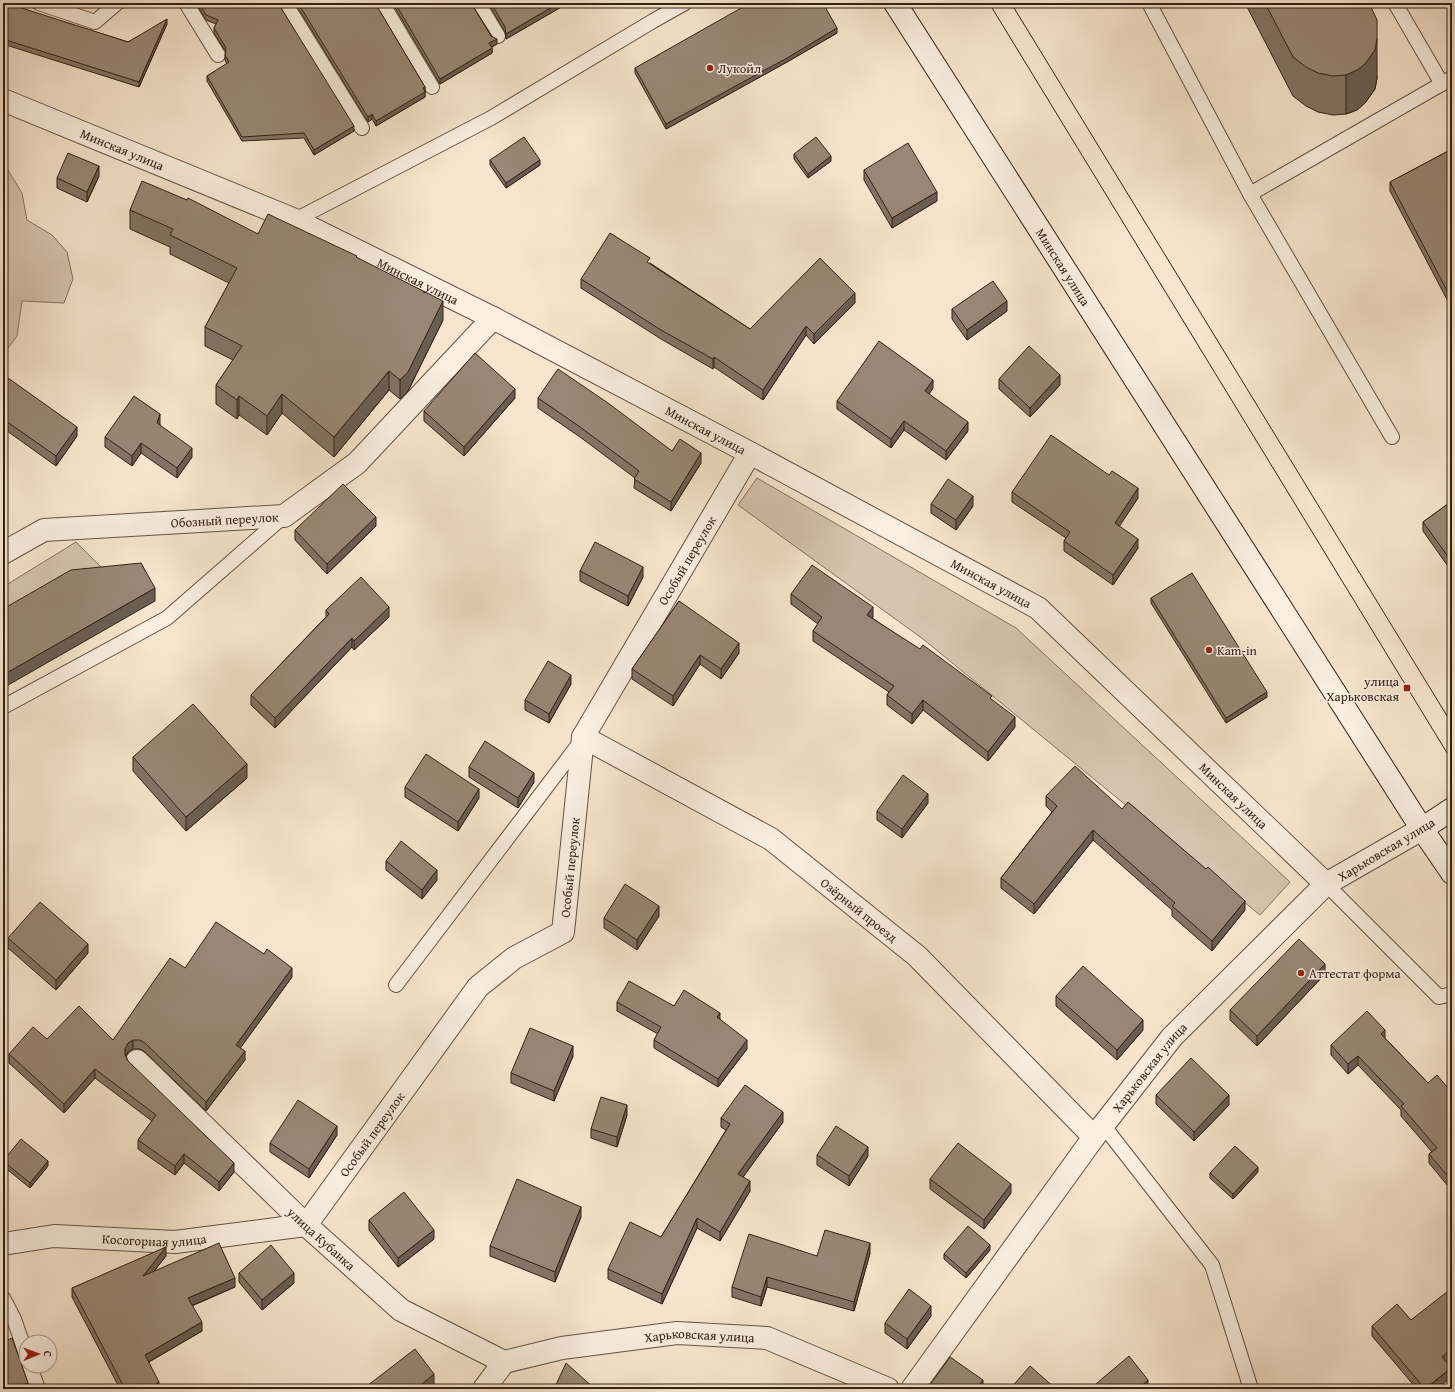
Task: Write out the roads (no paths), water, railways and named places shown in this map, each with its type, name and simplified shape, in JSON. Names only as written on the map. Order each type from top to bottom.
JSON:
[{"type":"street","name":"Минская улица","points":[[895,3],[1422,829],[1452,873]]},
{"type":"street","name":"Минская улица","points":[[3,100],[295,220],[493,318],[750,453],[1038,608],[1326,884]]},
{"type":"street","name":"Обозный переулок","points":[[3,553],[44,530],[284,516],[357,463],[493,318]]},
{"type":"street","name":"Особый переулок","points":[[306,1225],[478,987],[514,958],[563,932],[583,737],[750,453]]},
{"type":"street","name":"Озёрный проезд","points":[[583,737],[770,839],[917,956],[1098,1131]]},
{"type":"street","name":"Харьковская улица","points":[[912,1389],[1098,1131],[1172,1036],[1326,884],[1422,829],[1452,809]]},
{"type":"street","name":"улица Кубанка","points":[[137,1061],[306,1225],[401,1310],[504,1362]]},
{"type":"street","name":"Косогорная улица","points":[[3,1244],[54,1236],[175,1242],[306,1225]]},
{"type":"street","name":"Харьковская улица","points":[[504,1362],[562,1348],[677,1333],[767,1338],[888,1389]]},
{"type":"street","points":[[484,1389],[504,1362]]},
{"type":"lane","points":[[39,3],[95,22],[117,3]]},
{"type":"lane","points":[[186,3],[218,55]]},
{"type":"lane","points":[[285,3],[362,128]]},
{"type":"lane","points":[[382,3],[432,87]]},
{"type":"lane","points":[[478,3],[498,36]]},
{"type":"lane","points":[[295,220],[490,118],[685,3]]},
{"type":"lane","points":[[1149,3],[1250,194],[1392,437]]},
{"type":"lane","points":[[1250,194],[1447,81],[1395,3]]},
{"type":"lane","points":[[3,707],[167,618],[284,516]]},
{"type":"lane","points":[[396,985],[583,737]]},
{"type":"lane","points":[[1326,884],[1439,997],[1452,994]]},
{"type":"lane","points":[[1098,1131],[1212,1265],[1251,1389]]},
{"type":"lane","points":[[3,1298],[14,1319],[19,1334]]},
{"type":"lane","points":[[33,1374],[38,1389]]},
{"type":"tram line","points":[[989,3],[1452,761]]},
{"type":"tram line","points":[[1011,3],[1452,724]]},
{"type":"place","name":"Лукойл","points":[[710,68]]},
{"type":"place","name":"Kam-in","points":[[1209,650]]},
{"type":"place","name":"улица Харьковская","points":[[1407,688]]},
{"type":"place","name":"Аттестат форма","points":[[1301,973]]}]
